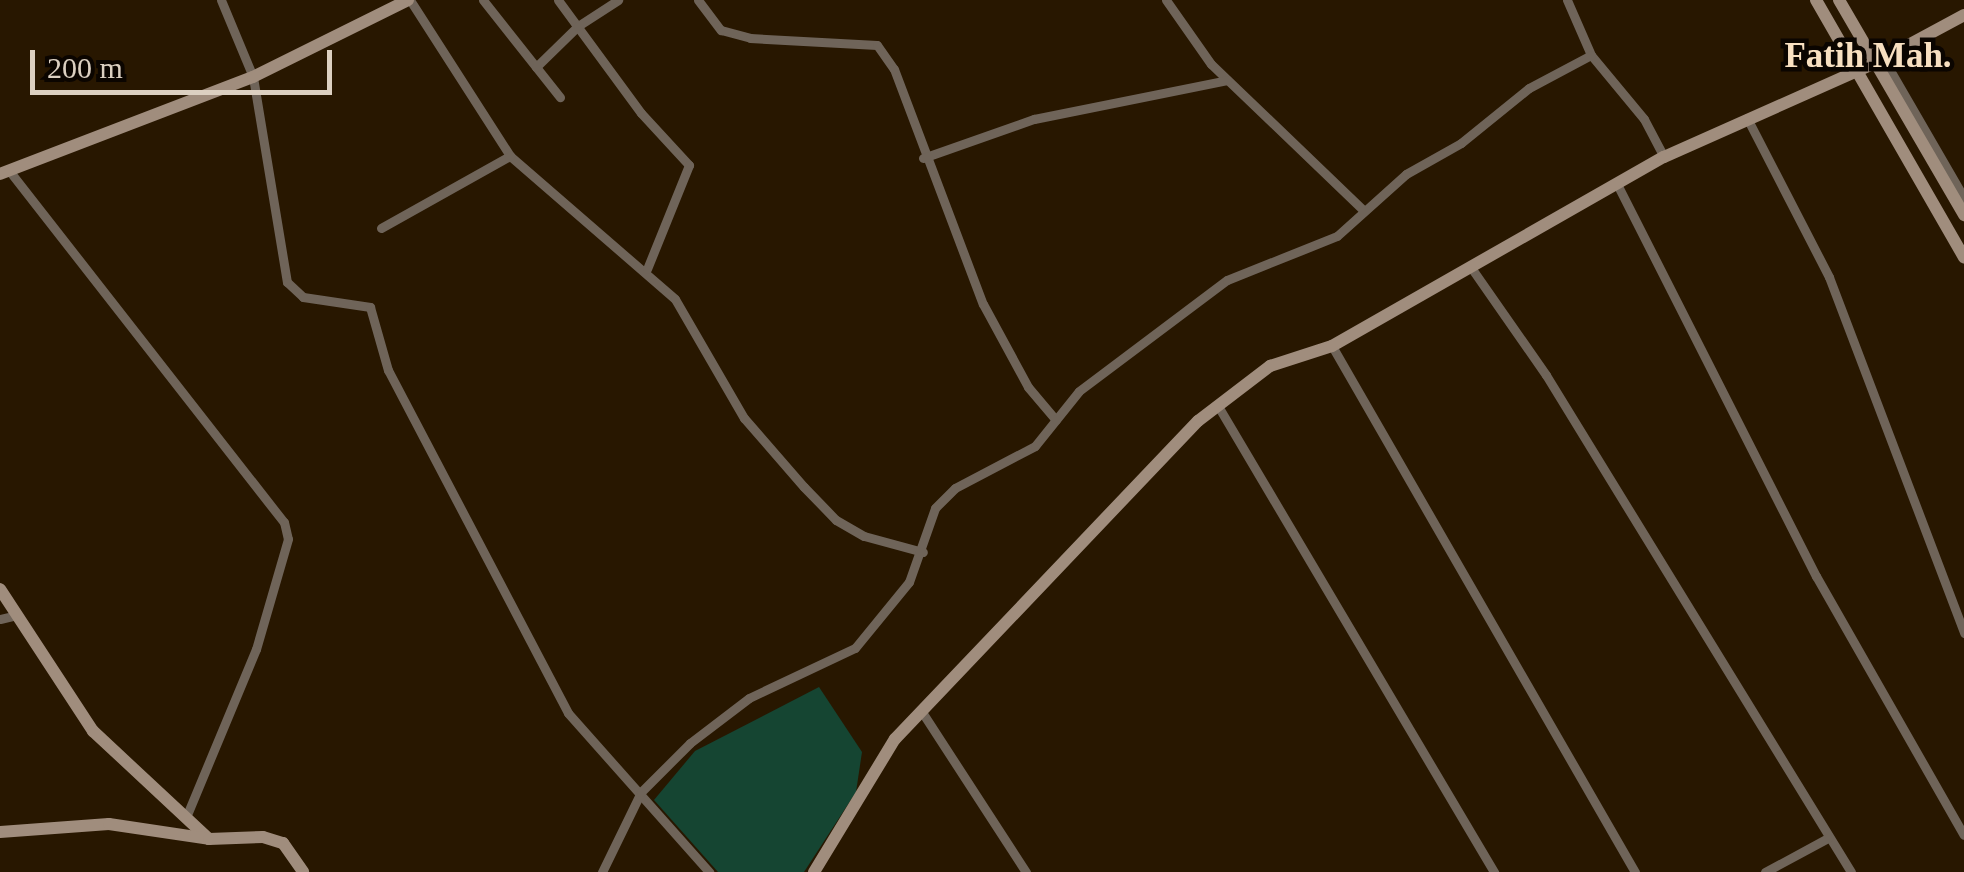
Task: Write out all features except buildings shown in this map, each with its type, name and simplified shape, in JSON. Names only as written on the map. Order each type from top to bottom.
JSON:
[{"type":"street","points":[[221,0],[253,77],[287,282],[303,298],[370,307],[388,370],[568,713],[608,766],[641,792],[709,872]]},
{"type":"street","points":[[187,815],[256,649],[288,539],[284,522],[6,173],[253,77],[409,0],[510,156],[646,268],[701,337],[744,418],[836,520],[864,536],[922,552]]},
{"type":"street","points":[[482,0],[560,97]]},
{"type":"street","points":[[558,0],[689,165],[646,268]]},
{"type":"street","points":[[536,67],[578,26],[618,0]]},
{"type":"street","points":[[698,0],[720,30],[750,38],[877,46],[894,69],[923,158],[983,304],[1028,387],[1056,420]]},
{"type":"street","points":[[1166,0],[1227,80],[1362,209]]},
{"type":"street","points":[[1568,0],[1590,55],[1644,119],[1664,157]]},
{"type":"street","points":[[1816,0],[1964,257]]},
{"type":"street","points":[[1839,0],[1964,198]]},
{"type":"street","points":[[814,872],[895,739],[1218,406],[1270,366],[1332,346],[1664,157],[1853,67],[1879,61],[1964,16]]},
{"type":"street","points":[[602,872],[641,792],[749,698],[855,648],[909,582],[935,508],[954,488],[1035,446],[1080,391],[1227,280],[1337,236],[1362,209],[1529,88],[1590,55]]},
{"type":"street","points":[[1879,61],[1964,215]]},
{"type":"street","points":[[923,158],[1034,119],[1227,80]]},
{"type":"street","points":[[1747,118],[1829,277],[1964,633]]},
{"type":"street","points":[[380,228],[510,156]]},
{"type":"street","points":[[1618,184],[1816,576],[1964,835]]},
{"type":"street","points":[[1470,266],[1546,376],[1851,872]]},
{"type":"street","points":[[1332,346],[1635,872]]},
{"type":"street","points":[[1218,406],[1494,872]]},
{"type":"street","points":[[0,590],[93,731],[209,839]]},
{"type":"street","points":[[0,619],[17,615]]},
{"type":"street","points":[[922,712],[1026,872]]},
{"type":"street","points":[[0,832],[109,824],[209,839],[263,836],[283,844],[304,872]]},
{"type":"street","points":[[1765,872],[1828,838]]},
{"type":"green space","points":[[819,687],[862,752],[856,792],[804,872],[718,872],[654,800],[695,751]]},
{"type":"district","name":"Fatih Mah.","points":[[1868,56]]}]
